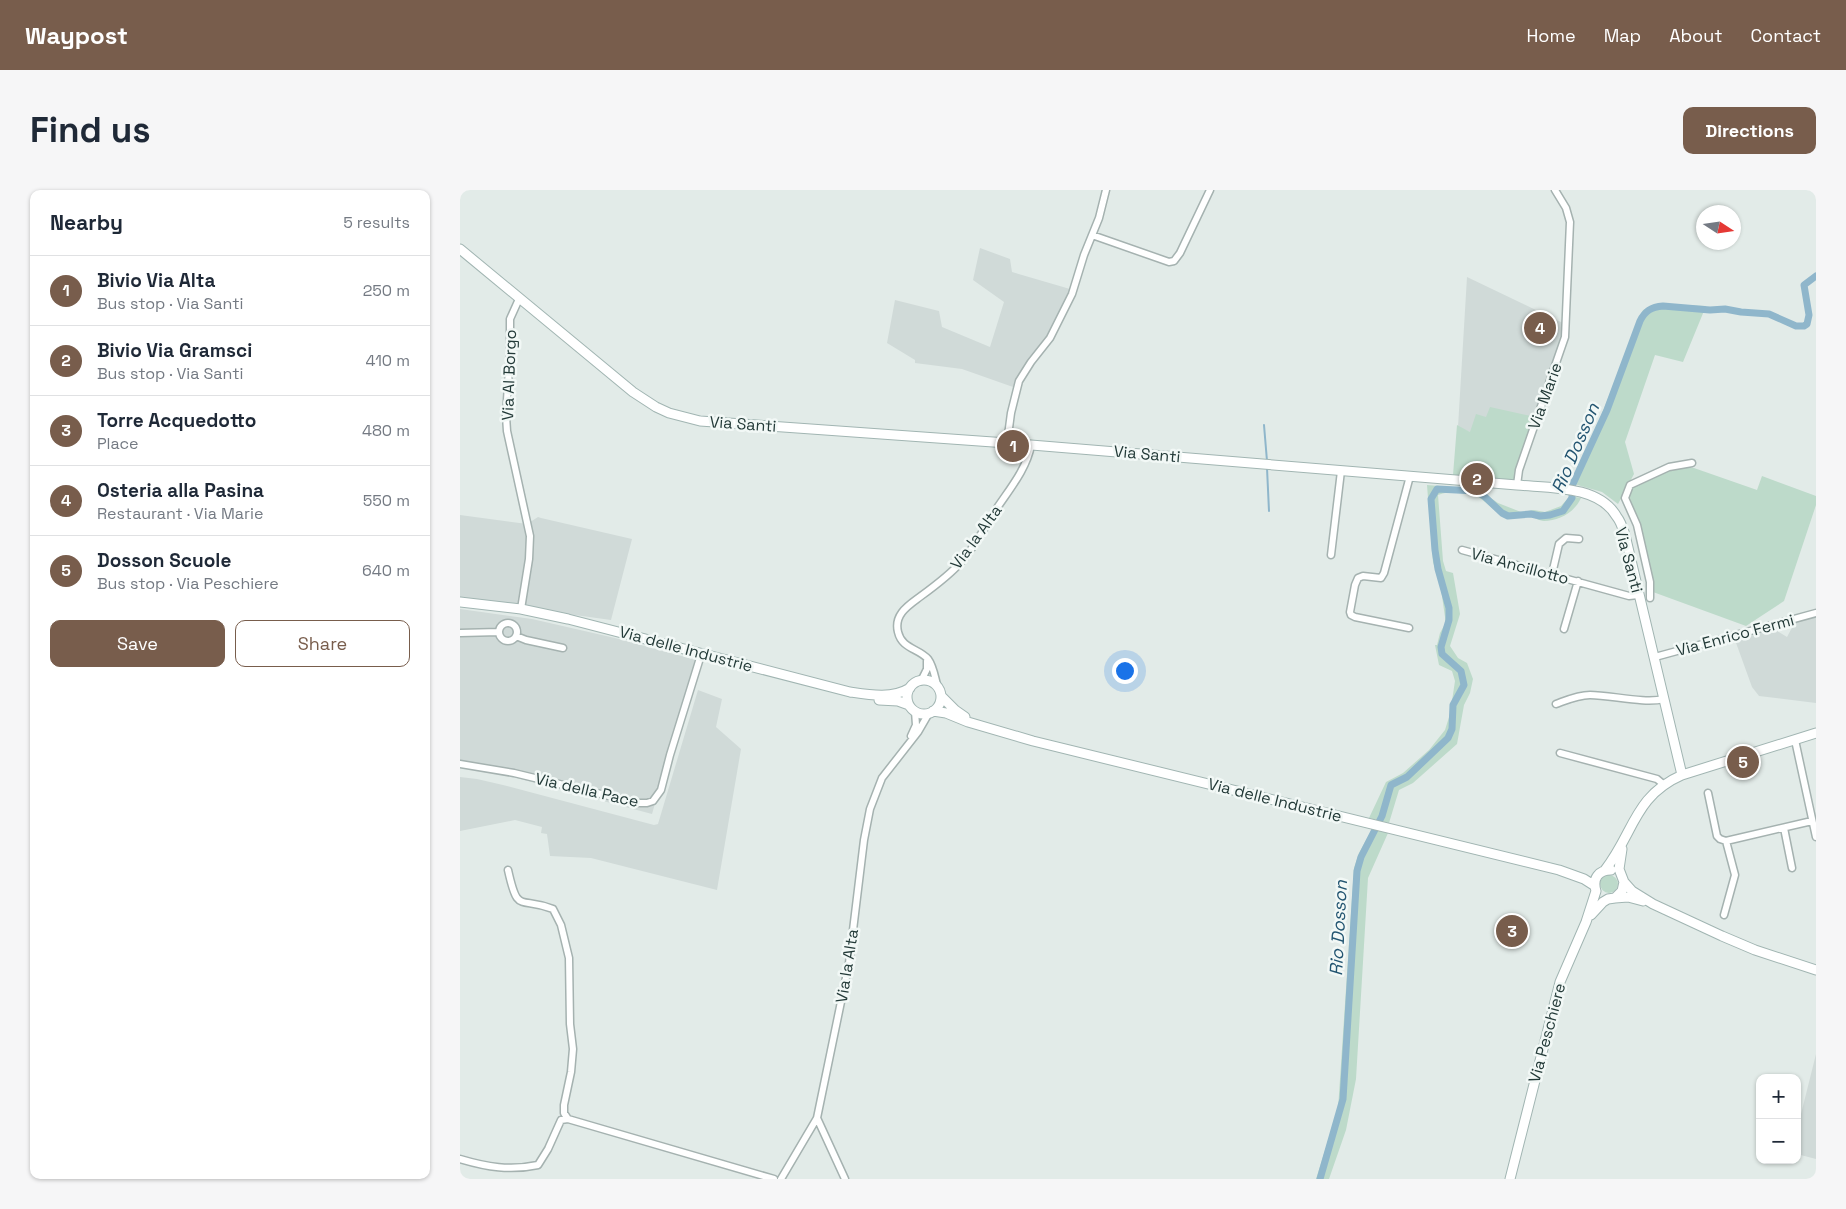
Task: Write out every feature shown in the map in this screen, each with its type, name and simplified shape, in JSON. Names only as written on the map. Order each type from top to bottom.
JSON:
[{"type":"street","points":[[1007,443],[1011,413],[1019,381],[1050,338],[1072,294],[1106,190]]},
{"type":"street","points":[[1092,235],[1169,262],[1174,261],[1180,253],[1210,190]]},
{"type":"street","name":"Via Marie","points":[[1517,485],[1519,470],[1565,337],[1570,222],[1566,208],[1555,190]]},
{"type":"street","name":"Via Santi","points":[[460,249],[633,392],[656,408],[682,418],[1341,470],[1580,492],[1606,504],[1617,516],[1625,535],[1682,775]]},
{"type":"street","name":"Via Al Borgo","points":[[519,299],[511,317],[506,416],[507,431],[530,536],[529,559],[521,609]]},
{"type":"street","name":"Via la Alta","points":[[926,658],[907,647],[900,640],[898,623],[901,612],[953,571],[961,562],[1028,458],[1031,445]]},
{"type":"street","points":[[1650,598],[1650,582],[1634,516],[1625,498],[1626,494],[1630,485],[1669,467],[1692,463]]},
{"type":"street","points":[[1331,555],[1341,470]]},
{"type":"street","points":[[1409,628],[1355,617],[1350,612],[1358,578],[1363,576],[1381,578],[1384,573],[1410,476]]},
{"type":"street","points":[[1552,574],[1559,544],[1566,538],[1580,539]]},
{"type":"street","name":"Via Ancillotto","points":[[1462,550],[1629,596],[1638,595]]},
{"type":"street","name":"Via Ancillotto","points":[[1564,629],[1578,581]]},
{"type":"street","name":"Via delle Industrie","points":[[460,602],[521,609],[622,632],[850,692],[884,695],[898,694],[910,688]]},
{"type":"street","name":"Via delle Industrie","points":[[460,607],[526,616],[578,626],[837,695],[862,699],[898,701],[912,708]]},
{"type":"street","name":"Via Enrico Fermi","points":[[1655,657],[1816,613]]},
{"type":"street","points":[[509,623],[516,628],[516,636],[512,640],[502,639],[499,632],[502,625],[509,623]]},
{"type":"street","points":[[460,633],[499,632]]},
{"type":"street","points":[[516,636],[563,648]]},
{"type":"street","name":"Via della Pace","points":[[460,764],[514,773],[638,803],[650,802],[656,798],[661,790],[700,658]]},
{"type":"street","points":[[900,754],[914,729],[916,721],[907,696],[910,688],[921,680],[927,669],[926,658]]},
{"type":"street","points":[[900,754],[931,712],[938,707],[939,692],[931,664],[926,658]]},
{"type":"street","points":[[921,680],[931,682],[939,692]]},
{"type":"street","name":"Via delle Industrie","points":[[939,692],[964,716],[992,730]]},
{"type":"street","points":[[1556,704],[1578,696],[1589,695],[1631,699],[1664,699]]},
{"type":"street","points":[[912,708],[919,713],[931,712]]},
{"type":"street","name":"Via delle Industrie","points":[[931,712],[946,714],[992,730],[1559,870],[1584,879],[1596,889]]},
{"type":"street","points":[[1653,904],[1628,897],[1612,898],[1599,895],[1595,882],[1628,833],[1645,802],[1664,784],[1682,775],[1816,733]]},
{"type":"street","points":[[1795,740],[1816,837]]},
{"type":"street","points":[[1560,753],[1657,779],[1664,784]]},
{"type":"street","name":"Via la Alta","points":[[781,1179],[817,1118],[849,963],[864,840],[870,809],[882,778],[900,754]]},
{"type":"street","points":[[1708,792],[1717,836],[1726,841],[1812,821]]},
{"type":"street","points":[[1784,828],[1792,868]]},
{"type":"street","points":[[1586,922],[1598,907],[1622,891],[1621,851],[1628,833]]},
{"type":"street","points":[[1724,915],[1734,875],[1726,841]]},
{"type":"street","points":[[508,870],[513,892],[517,900],[524,904],[554,909],[563,933],[569,958],[570,1024],[573,1049],[571,1072],[564,1105],[564,1113],[568,1119]]},
{"type":"street","name":"Via delle Industrie","points":[[1559,870],[1602,872]]},
{"type":"street","points":[[1602,872],[1615,871],[1632,891],[1653,904],[1740,944],[1816,970]]},
{"type":"street","name":"Via Peschiere","points":[[1510,1179],[1560,982],[1586,922],[1596,889]]},
{"type":"street","points":[[817,1118],[844,1179]]},
{"type":"street","points":[[460,1159],[488,1167],[524,1168],[538,1165],[548,1149],[561,1120],[568,1119],[774,1179]]},
{"type":"shaded area","points":[[980,248],[1010,259],[1012,272],[1070,289],[1063,309],[1047,337],[1019,374],[1013,387],[962,369],[915,363],[915,360],[887,343],[895,300],[939,311],[942,327],[990,347],[1004,302],[973,280]]},
{"type":"shaded area","points":[[1467,277],[1563,323],[1563,335],[1535,417],[1479,436],[1458,427]]},
{"type":"shaded area","points":[[460,515],[527,524],[538,517],[632,539],[611,620],[460,599]]},
{"type":"shaded area","points":[[460,609],[532,619],[615,638],[696,660],[652,814],[505,775],[479,769],[460,768]]},
{"type":"shaded area","points":[[1816,616],[1816,703],[1759,696],[1752,687],[1735,640],[1774,629],[1787,637],[1795,622]]},
{"type":"shaded area","points":[[698,690],[722,699],[716,727],[741,749],[717,890],[591,858],[550,856],[547,834],[541,833],[542,827],[515,820],[460,831],[460,777],[503,785],[654,825],[658,824]]},
{"type":"shaded area","points":[[1816,1054],[1816,1159],[1801,1155],[1801,1114]]},
{"type":"green space","points":[[1656,304],[1706,306],[1683,362],[1655,355],[1625,442],[1634,474],[1618,504],[1602,492],[1574,484],[1643,310]]},
{"type":"green space","points":[[1490,407],[1535,417],[1514,480],[1453,475],[1457,425],[1470,432],[1476,414],[1486,417]]},
{"type":"green space","points":[[1675,468],[1694,468],[1757,490],[1762,476],[1816,496],[1816,505],[1784,601],[1746,626],[1653,592],[1640,551],[1627,496],[1630,485]]},
{"type":"green space","points":[[1427,485],[1478,489],[1498,503],[1521,512],[1534,510],[1545,512],[1561,506],[1570,496],[1581,498],[1575,508],[1566,515],[1550,521],[1544,521],[1529,516],[1507,517],[1498,513],[1480,498],[1469,493],[1456,491],[1438,495],[1443,561],[1446,571],[1453,573],[1460,614],[1450,646],[1458,658],[1467,663],[1473,679],[1470,693],[1464,705],[1457,744],[1413,783],[1399,790],[1389,823],[1369,818],[1386,782],[1403,773],[1429,750],[1445,730],[1450,714],[1455,681],[1452,671],[1439,665],[1435,645],[1437,645],[1445,624],[1445,617],[1441,589],[1433,562]]},
{"type":"green space","points":[[1372,829],[1388,833],[1368,878],[1356,1079],[1346,1130],[1329,1179],[1316,1179],[1338,1109],[1354,868],[1359,853]]},
{"type":"green space","points":[[1609,875],[1615,878],[1618,884],[1615,890],[1609,893],[1603,890],[1600,884],[1603,878]]},
{"type":"waterway","name":"Rio Dosson","points":[[1320,1179],[1343,1099],[1357,871],[1361,857],[1382,816],[1391,785],[1407,777],[1448,738],[1452,729],[1453,705],[1464,685],[1461,671],[1442,654],[1441,647],[1449,620],[1449,608],[1438,569],[1431,499],[1437,489],[1476,491],[1508,516],[1531,514],[1540,516],[1563,511],[1572,498],[1572,486],[1607,410],[1640,321],[1646,312],[1655,307],[1663,306],[1710,310],[1725,309],[1769,314],[1796,326],[1804,326],[1807,324],[1809,315],[1804,285],[1816,276]]},
{"type":"waterway","points":[[1264,425],[1267,461]]},
{"type":"waterway","points":[[1267,468],[1269,511]]},
{"type":"place","name":"Osteria alla Pasina","points":[[1540,328]]},
{"type":"place","name":"Bivio Via Alta","points":[[1013,446]]},
{"type":"place","name":"Bivio Via Gramsci","points":[[1477,479]]},
{"type":"place","name":"Dosson Scuole","points":[[1743,762]]},
{"type":"place","name":"Torre Acquedotto","points":[[1512,931]]}]
